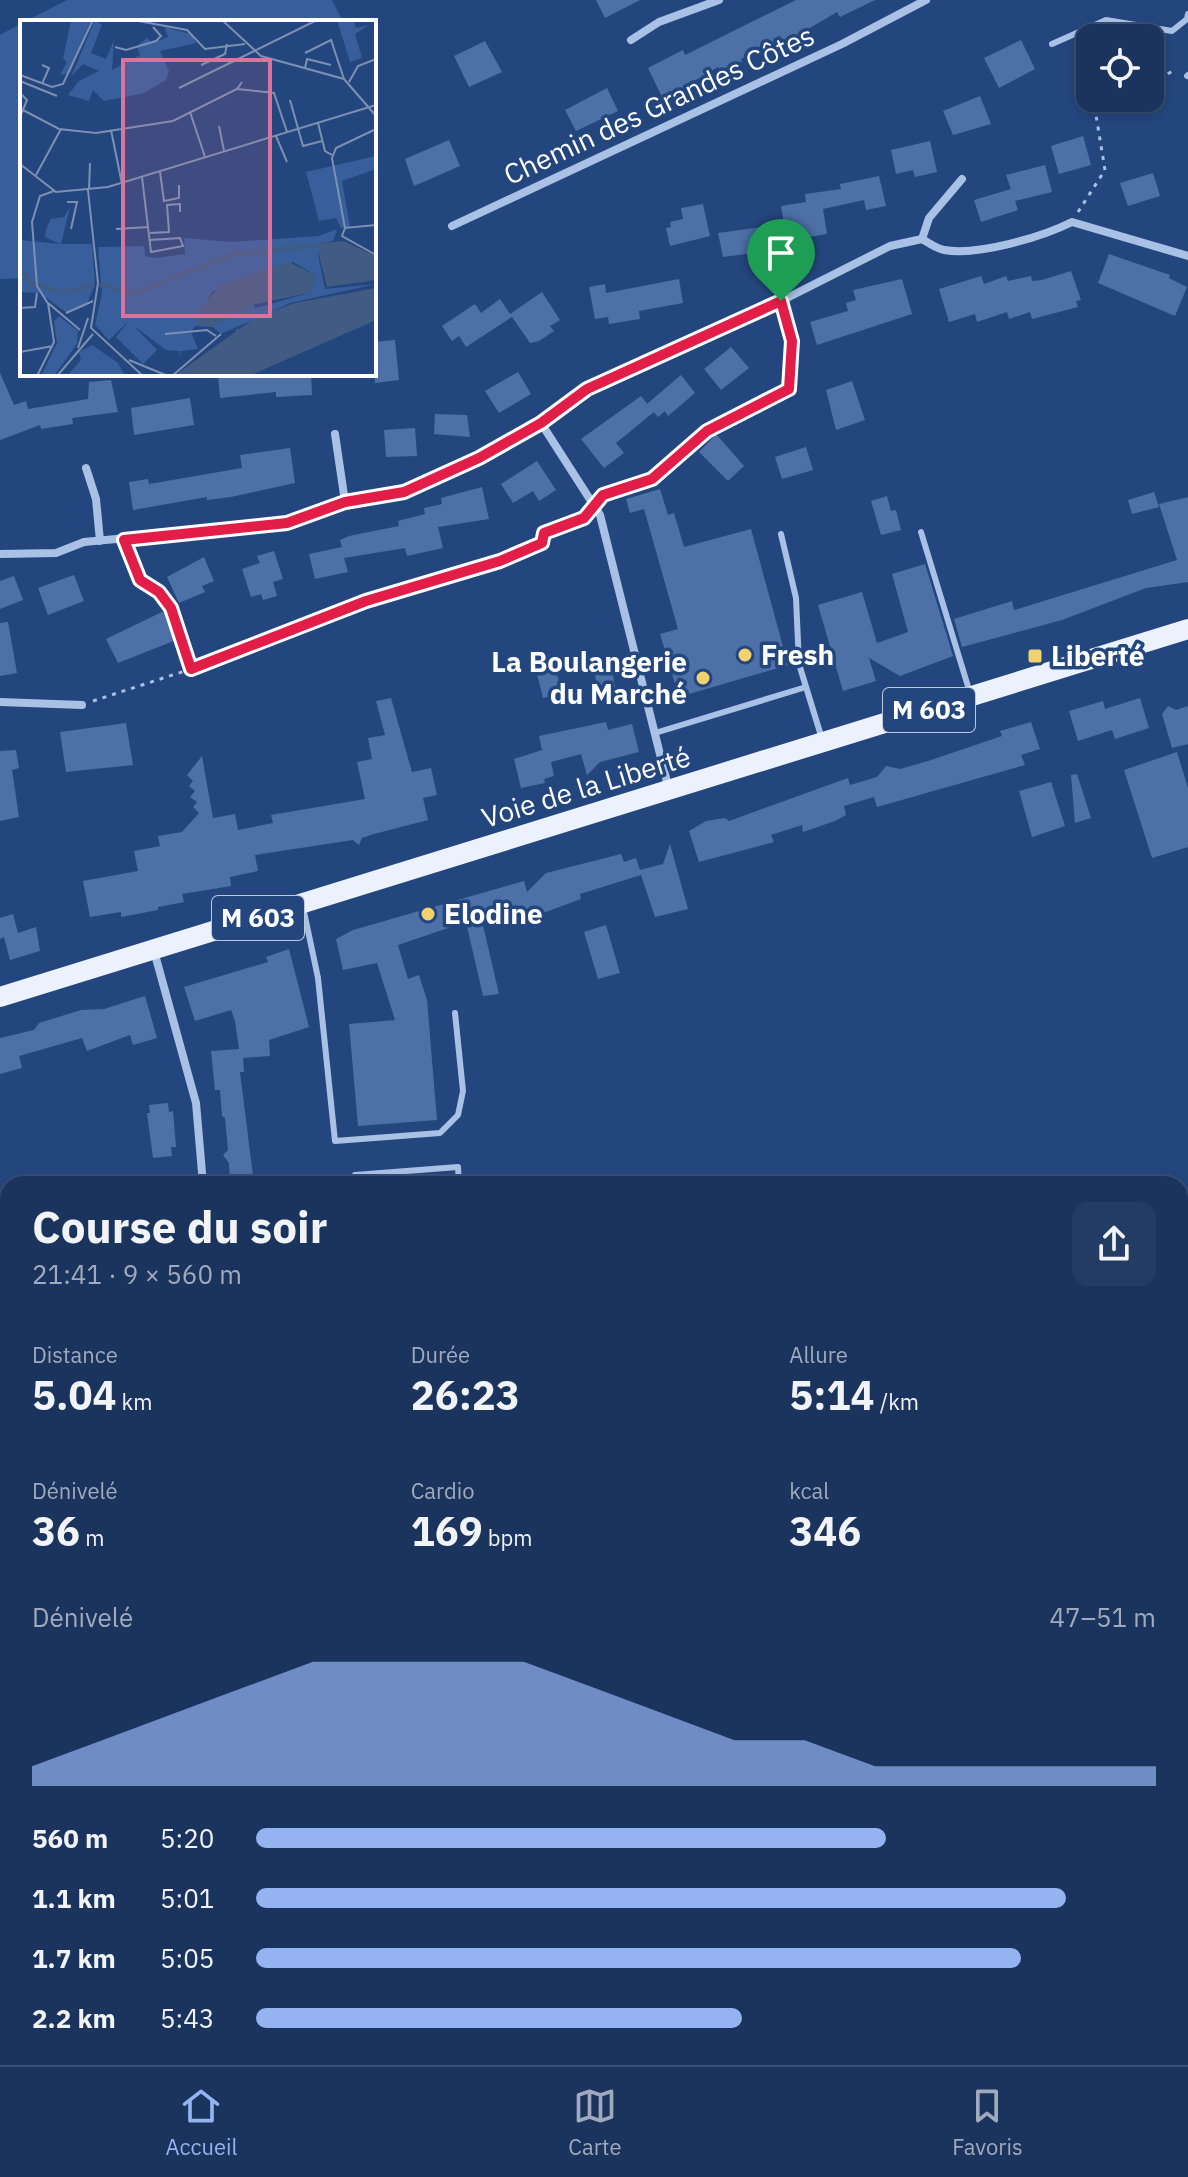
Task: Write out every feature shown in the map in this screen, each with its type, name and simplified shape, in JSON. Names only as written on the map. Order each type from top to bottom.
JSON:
[{"type":"main road","name":"Voie de la Liberté","points":[[0,997],[1188,629]]},
{"type":"street","points":[[631,40],[659,22],[719,0]]},
{"type":"street","name":"Chemin des Grandes Côtes","points":[[452,226],[829,51],[926,0]]},
{"type":"street","points":[[922,239],[929,218],[962,179]]},
{"type":"street","points":[[0,554],[56,553],[84,542],[287,523],[345,502],[404,492],[479,458],[541,423],[587,389],[781,301],[890,246],[922,239],[942,250],[966,251],[1049,233],[1072,222],[1188,256]]},
{"type":"street","points":[[781,301],[792,341],[789,389]]},
{"type":"street","points":[[541,423],[600,515],[669,791]]},
{"type":"street","points":[[335,434],[345,502]]},
{"type":"street","points":[[86,468],[96,499],[100,541]]},
{"type":"street","points":[[124,540],[140,580]]},
{"type":"street","points":[[0,702],[82,705]]},
{"type":"street","points":[[154,950],[196,1103],[202,1176]]},
{"type":"lane","points":[[1052,44],[1106,20],[1172,31],[1187,19],[1188,14]]},
{"type":"lane","points":[[921,532],[972,696]]},
{"type":"lane","points":[[781,534],[796,598],[799,664],[823,743]]},
{"type":"lane","points":[[655,733],[806,687]]},
{"type":"lane","points":[[302,904],[318,978],[335,1141],[440,1133],[458,1115],[463,1091],[455,1013]]},
{"type":"lane","points":[[355,1176],[458,1167],[459,1176]]},
{"type":"path","points":[[1164,76],[1179,68]]},
{"type":"path","points":[[1072,222],[1105,170],[1095,112]]},
{"type":"path","points":[[82,705],[191,669],[366,601],[500,561],[542,543],[544,533],[584,518],[603,495],[652,479],[707,431],[789,389]]},
{"type":"path","points":[[140,580],[159,592],[171,608],[191,669]]},
{"type":"shaded area","points":[[67,0],[332,0],[342,20],[28,20]]},
{"type":"shaded area","points":[[20,24],[20,278],[0,279],[0,35]]},
{"type":"building","points":[[596,0],[640,0],[605,18]]},
{"type":"building","points":[[796,0],[875,0],[840,17],[837,12],[781,45],[778,40],[741,59],[742,63],[721,74],[718,67],[663,99],[648,68],[683,50],[685,55]]},
{"type":"building","points":[[1021,40],[1035,69],[999,88],[984,58]]},
{"type":"building","points":[[485,41],[502,72],[469,87],[454,56]]},
{"type":"building","points":[[607,88],[618,111],[576,131],[565,110]]},
{"type":"building","points":[[980,96],[991,124],[953,135],[943,111]]},
{"type":"building","points":[[1083,136],[1091,165],[1059,174],[1051,146]]},
{"type":"building","points":[[449,140],[460,166],[414,186],[405,159]]},
{"type":"building","points":[[930,141],[937,172],[915,177],[913,170],[896,174],[891,150]]},
{"type":"building","points":[[1045,165],[1052,192],[1015,201],[1006,175]]},
{"type":"building","points":[[1153,173],[1160,196],[1128,206],[1120,183]]},
{"type":"building","points":[[879,176],[886,206],[866,210],[864,200],[823,209],[827,234],[768,244],[769,251],[723,257],[718,233],[784,224],[781,206],[806,202],[805,194],[841,189],[840,184]]},
{"type":"building","points":[[1011,189],[1018,210],[981,222],[974,200]]},
{"type":"building","points":[[703,204],[710,236],[670,246],[666,228],[671,227],[670,222],[683,219],[681,208]]},
{"type":"building","points":[[1109,254],[1170,275],[1169,278],[1187,287],[1175,316],[1098,283]]},
{"type":"building","points":[[1071,271],[1081,300],[1076,301],[1078,307],[1032,319],[1030,312],[1009,319],[1007,312],[977,322],[975,314],[949,322],[939,289],[981,276],[984,284],[1006,276],[1008,281],[1031,276],[1032,281]]},
{"type":"building","points":[[679,279],[683,303],[639,311],[640,319],[609,324],[608,317],[595,319],[589,287],[605,284],[606,293]]},
{"type":"building","points":[[902,279],[912,314],[817,345],[810,322],[848,311],[846,303],[856,300],[853,290]]},
{"type":"building","points":[[542,292],[560,320],[550,326],[554,331],[539,341],[530,343],[512,317],[466,347],[459,336],[452,341],[442,326],[475,304],[481,313],[500,299],[510,314]]},
{"type":"building","points":[[395,340],[399,380],[375,383],[376,342]]},
{"type":"building","points":[[731,347],[749,368],[721,390],[704,369]]},
{"type":"building","points":[[518,372],[531,394],[499,413],[485,391]]},
{"type":"building","points":[[0,373],[14,405],[26,401],[28,409],[88,399],[89,382],[111,380],[118,412],[72,418],[73,424],[41,429],[40,425],[0,440]]},
{"type":"building","points":[[681,375],[695,393],[668,416],[665,411],[658,417],[647,404]]},
{"type":"building","points":[[218,376],[311,376],[312,395],[276,397],[276,392],[220,398]]},
{"type":"building","points":[[852,381],[865,420],[836,430],[826,390]]},
{"type":"building","points":[[641,396],[654,412],[616,443],[624,453],[604,468],[581,439]]},
{"type":"building","points":[[190,398],[194,425],[134,435],[131,408]]},
{"type":"building","points":[[435,414],[467,415],[470,437],[434,434]]},
{"type":"building","points":[[415,428],[417,456],[386,457],[384,430]]},
{"type":"building","points":[[716,434],[744,466],[728,481],[699,452]]},
{"type":"building","points":[[806,447],[813,470],[782,479],[775,457]]},
{"type":"building","points":[[290,448],[295,483],[231,497],[207,500],[207,497],[133,510],[129,482],[148,479],[149,484],[242,468],[240,455]]},
{"type":"building","points":[[537,461],[556,490],[539,501],[533,491],[513,503],[501,484]]},
{"type":"building","points":[[482,487],[489,519],[438,527],[443,548],[407,556],[405,548],[344,558],[348,572],[315,579],[309,554],[342,547],[340,540],[349,536],[399,526],[398,521],[425,514],[424,508],[442,504],[441,498]]},
{"type":"building","points":[[660,489],[668,515],[674,513],[684,547],[751,529],[788,665],[679,697],[660,634],[678,629],[644,509],[630,513],[626,499]]},
{"type":"building","points":[[1154,492],[1159,507],[1132,514],[1128,500]]},
{"type":"building","points":[[887,496],[891,511],[896,510],[901,530],[881,535],[871,501]]},
{"type":"building","points":[[1188,497],[1188,582],[1146,588],[1062,620],[962,647],[954,619],[1012,601],[1014,610],[1177,560],[1159,504]]},
{"type":"building","points":[[274,551],[283,579],[273,582],[277,596],[263,600],[261,594],[251,597],[242,569],[260,563],[257,556]]},
{"type":"building","points":[[204,557],[214,581],[202,586],[205,592],[179,603],[167,577]]},
{"type":"building","points":[[925,564],[953,656],[900,676],[869,658],[876,681],[843,691],[818,605],[862,592],[877,643],[908,632],[892,574]]},
{"type":"building","points":[[74,575],[84,601],[48,615],[38,588]]},
{"type":"building","points":[[14,576],[23,600],[0,609],[0,581]]},
{"type":"building","points":[[164,611],[176,640],[118,663],[106,639]]},
{"type":"building","points":[[8,622],[17,673],[0,676],[0,623]]},
{"type":"building","points":[[550,654],[563,693],[543,698],[533,658]]},
{"type":"building","points":[[611,667],[617,694],[600,698],[594,671]]},
{"type":"building","points":[[391,698],[412,772],[431,768],[437,795],[423,798],[428,820],[362,838],[359,845],[353,840],[255,855],[258,871],[230,877],[231,886],[182,894],[184,902],[158,907],[158,910],[121,917],[121,912],[90,917],[83,881],[138,871],[134,851],[160,846],[158,836],[182,832],[199,813],[193,807],[197,802],[190,797],[195,791],[189,786],[193,781],[187,775],[202,756],[213,818],[235,814],[238,830],[273,823],[271,815],[365,799],[357,762],[372,759],[368,738],[385,735],[376,701]]},
{"type":"building","points":[[1140,698],[1149,728],[1115,739],[1112,730],[1078,741],[1069,711],[1103,701],[1105,709]]},
{"type":"building","points":[[1168,706],[1176,710],[1188,706],[1188,744],[1172,748],[1162,714]]},
{"type":"building","points":[[606,722],[608,730],[632,724],[639,752],[600,762],[587,775],[581,754],[551,762],[554,776],[544,779],[545,783],[521,788],[514,759],[542,750],[539,736]]},
{"type":"building","points":[[1031,722],[1040,749],[1021,755],[1025,765],[877,807],[874,797],[844,806],[846,815],[835,821],[803,832],[802,825],[771,835],[774,842],[699,862],[689,831],[706,821],[725,818],[729,821],[848,778],[850,785],[877,777],[886,766],[900,769],[928,761],[1002,736],[1000,731]]},
{"type":"building","points":[[126,723],[133,765],[66,772],[60,732]]},
{"type":"building","points":[[16,750],[19,768],[12,770],[19,817],[0,821],[0,751]]},
{"type":"building","points":[[1177,752],[1188,788],[1188,847],[1152,858],[1124,770]]},
{"type":"building","points":[[1077,774],[1091,818],[1075,823],[1071,775]]},
{"type":"building","points":[[1051,782],[1065,826],[1032,837],[1019,791]]},
{"type":"building","points":[[670,844],[688,909],[655,917],[641,875],[580,894],[581,899],[543,913],[532,913],[536,929],[520,912],[482,921],[499,994],[483,996],[466,922],[398,945],[408,979],[419,975],[427,1000],[437,1120],[358,1126],[349,1024],[395,1020],[377,963],[343,970],[336,939],[353,930],[524,881],[527,892],[546,873],[621,854],[624,862],[636,858],[640,870],[663,864]]},
{"type":"building","points":[[13,914],[18,933],[36,927],[40,951],[10,960],[4,937],[0,939],[0,918]]},
{"type":"building","points":[[606,925],[620,973],[598,979],[584,932]]},
{"type":"building","points":[[289,949],[309,1027],[269,1040],[270,1056],[243,1058],[244,1072],[240,1072],[253,1176],[230,1176],[229,1163],[223,1155],[228,1150],[225,1118],[222,1116],[220,1090],[215,1090],[211,1051],[239,1049],[235,1021],[231,1010],[195,1021],[184,987],[268,962],[266,957]]},
{"type":"building","points":[[145,996],[157,1038],[133,1045],[130,1035],[87,1051],[82,1038],[19,1056],[22,1068],[0,1074],[0,1038],[34,1030],[39,1023],[81,1010],[104,1009]]},
{"type":"building","points":[[168,1103],[169,1112],[173,1111],[176,1147],[171,1147],[172,1156],[153,1158],[147,1113],[150,1113],[149,1105]]},
{"type":"place","name":"Fresh","points":[[745,655]]},
{"type":"place","name":"Liberté","points":[[1035,656]]},
{"type":"place","name":"La Boulangerie du Marché","points":[[703,678]]},
{"type":"place","name":"Elodine","points":[[428,914]]},
{"type":"route","points":[[781,301],[792,341],[789,389],[723,420],[652,479],[603,495],[584,518],[544,533],[542,543],[500,561],[366,601],[191,669],[171,608],[159,592],[140,580],[124,540],[287,523],[345,502],[404,492],[479,458],[541,423],[587,389],[781,301]]}]
